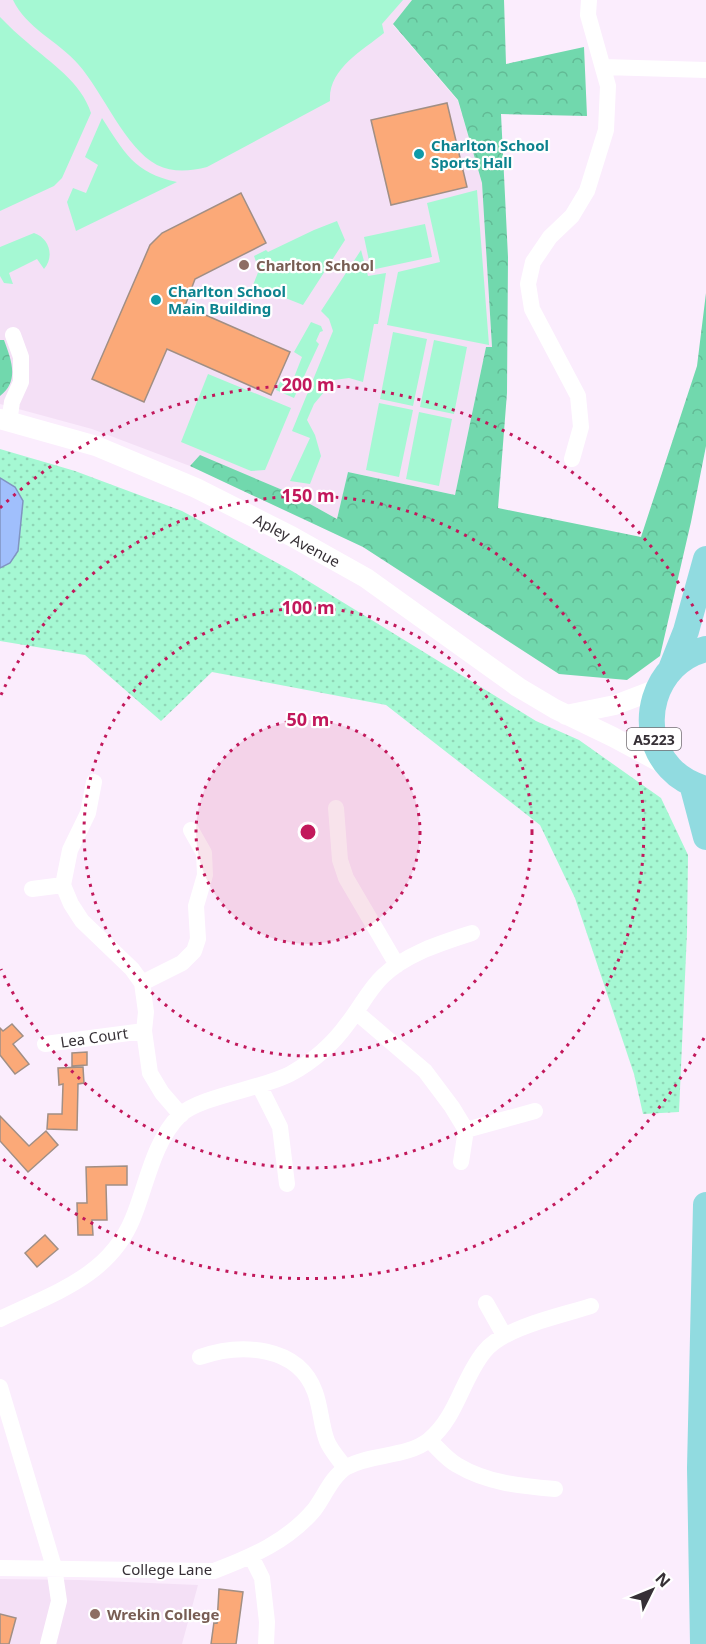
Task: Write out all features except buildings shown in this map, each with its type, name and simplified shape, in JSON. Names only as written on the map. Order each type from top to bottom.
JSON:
[{"type":"main road","name":"A5223","points":[[705,574],[686,631],[651,709],[651,729],[657,750],[669,767],[679,777],[699,787],[706,837]]},
{"type":"main road","points":[[664,679],[685,657],[706,649]]},
{"type":"main road","points":[[703,1644],[700,1468],[706,1206]]},
{"type":"street","points":[[572,459],[581,427],[578,396],[532,309],[528,284],[532,262],[550,237],[572,216],[587,191],[606,130],[608,86],[588,15],[589,0]]},
{"type":"street","points":[[603,67],[706,70]]},
{"type":"street","points":[[4,420],[21,382],[21,357],[13,335]]},
{"type":"street","name":"Apley Avenue","points":[[4,420],[96,446],[196,488],[291,536],[366,578],[518,687],[566,715],[613,736],[669,767]]},
{"type":"street","points":[[566,715],[615,705],[664,679]]},
{"type":"street","points":[[94,782],[88,813],[70,850],[63,885],[70,904],[82,921],[132,969],[141,983],[146,1012],[144,1031],[150,1073],[162,1093],[181,1115]]},
{"type":"street","points":[[336,808],[340,860],[346,878],[397,965]]},
{"type":"street","points":[[141,983],[182,963],[194,951],[198,939],[196,906],[205,875],[204,853],[191,830]]},
{"type":"street","points":[[32,889],[63,885]]},
{"type":"street","points":[[0,1319],[86,1276],[109,1258],[133,1219],[154,1159],[167,1133],[181,1115],[199,1104],[260,1086],[290,1074],[315,1058],[347,1026],[383,975],[397,965],[438,944],[472,933]]},
{"type":"street","points":[[356,1012],[425,1071],[452,1107],[466,1130],[460,1161]]},
{"type":"street","name":"Lea Court","points":[[45,1044],[144,1031]]},
{"type":"street","points":[[260,1086],[280,1127],[286,1184]]},
{"type":"street","points":[[466,1130],[535,1111]]},
{"type":"street","points":[[486,1303],[504,1335]]},
{"type":"street","points":[[200,1357],[214,1352],[249,1348],[274,1352],[303,1371],[315,1391],[327,1441],[345,1468],[359,1462],[414,1449],[429,1440],[453,1410],[474,1366],[484,1351],[504,1335],[591,1306]]},
{"type":"street","points":[[0,1387],[54,1567],[59,1601],[48,1644]]},
{"type":"street","points":[[429,1440],[455,1464],[479,1476],[511,1486],[555,1489]]},
{"type":"street","name":"College Lane","points":[[0,1568],[214,1571],[251,1556],[302,1523],[345,1468]]},
{"type":"street","points":[[251,1556],[262,1578],[267,1622],[266,1644]]},
{"type":"shaded area","name":"Charlton School","points":[[0,0],[412,0],[393,25],[458,101],[482,183],[492,347],[486,347],[455,495],[348,472],[337,519],[292,494],[200,456],[190,466],[92,429],[0,404]]},
{"type":"shaded area","name":"Wrekin College","points":[[0,1579],[198,1585],[182,1644],[0,1644]]},
{"type":"green space","points":[[13,0],[403,0],[382,24],[384,33],[340,70],[334,79],[330,101],[207,167],[182,170],[163,168],[145,157],[125,133],[78,64],[26,19]]},
{"type":"green space","points":[[412,0],[504,0],[506,64],[584,47],[587,116],[501,114],[508,257],[507,393],[498,508],[641,537],[697,366],[706,293],[706,446],[691,522],[660,656],[627,680],[559,674],[363,547],[190,466],[200,455],[292,494],[337,519],[348,472],[455,495],[486,347],[492,347],[482,183],[458,100],[393,24]]},
{"type":"green space","points":[[0,17],[73,83],[91,113],[62,178],[54,186],[0,211]]},
{"type":"green space","points":[[102,118],[124,151],[140,167],[162,178],[177,182],[76,231],[67,202],[73,188],[86,193],[98,165],[85,157]]},
{"type":"green space","points":[[477,190],[489,345],[387,325],[398,272],[440,262],[427,203]]},
{"type":"green space","points":[[337,221],[345,240],[303,305],[253,285],[259,270],[254,256]]},
{"type":"green space","points":[[425,224],[432,257],[371,270],[364,237]]},
{"type":"green space","points":[[34,233],[47,243],[49,248],[49,259],[44,269],[37,259],[9,273],[13,284],[4,283],[0,276],[0,247]]},
{"type":"green space","points":[[361,250],[368,276],[386,273],[378,324],[374,324],[363,382],[349,378],[334,380],[314,404],[307,420],[315,435],[321,456],[310,484],[290,481],[310,438],[292,431],[333,331],[329,319],[321,311]]},
{"type":"green space","points":[[311,322],[321,326],[323,331],[320,332],[316,341],[319,344],[294,398],[276,390],[280,382],[291,385],[302,357],[294,352]]},
{"type":"green space","points":[[393,332],[427,339],[413,406],[380,399]]},
{"type":"green space","points":[[0,340],[4,340],[9,355],[12,377],[10,384],[0,396]]},
{"type":"green space","points":[[434,340],[467,347],[454,414],[420,407]]},
{"type":"green space","points":[[208,374],[291,408],[265,470],[251,471],[181,442]]},
{"type":"green space","points":[[379,403],[413,410],[399,477],[366,470]]},
{"type":"green space","points":[[419,412],[452,419],[439,486],[406,479]]},
{"type":"green space","points":[[0,449],[75,471],[182,511],[292,571],[536,721],[579,740],[661,798],[688,855],[679,1112],[643,1114],[634,1074],[575,898],[540,825],[386,705],[212,672],[161,721],[85,655],[0,641]]},
{"type":"water","points":[[0,478],[15,487],[23,501],[18,551],[10,563],[0,568]]},
{"type":"place","name":"Charlton School Sports Hall","points":[[419,154]]},
{"type":"place","name":"Charlton School","points":[[244,265]]},
{"type":"place","name":"Charlton School Main Building","points":[[156,300]]},
{"type":"place","name":"Wrekin College","points":[[95,1614]]}]
